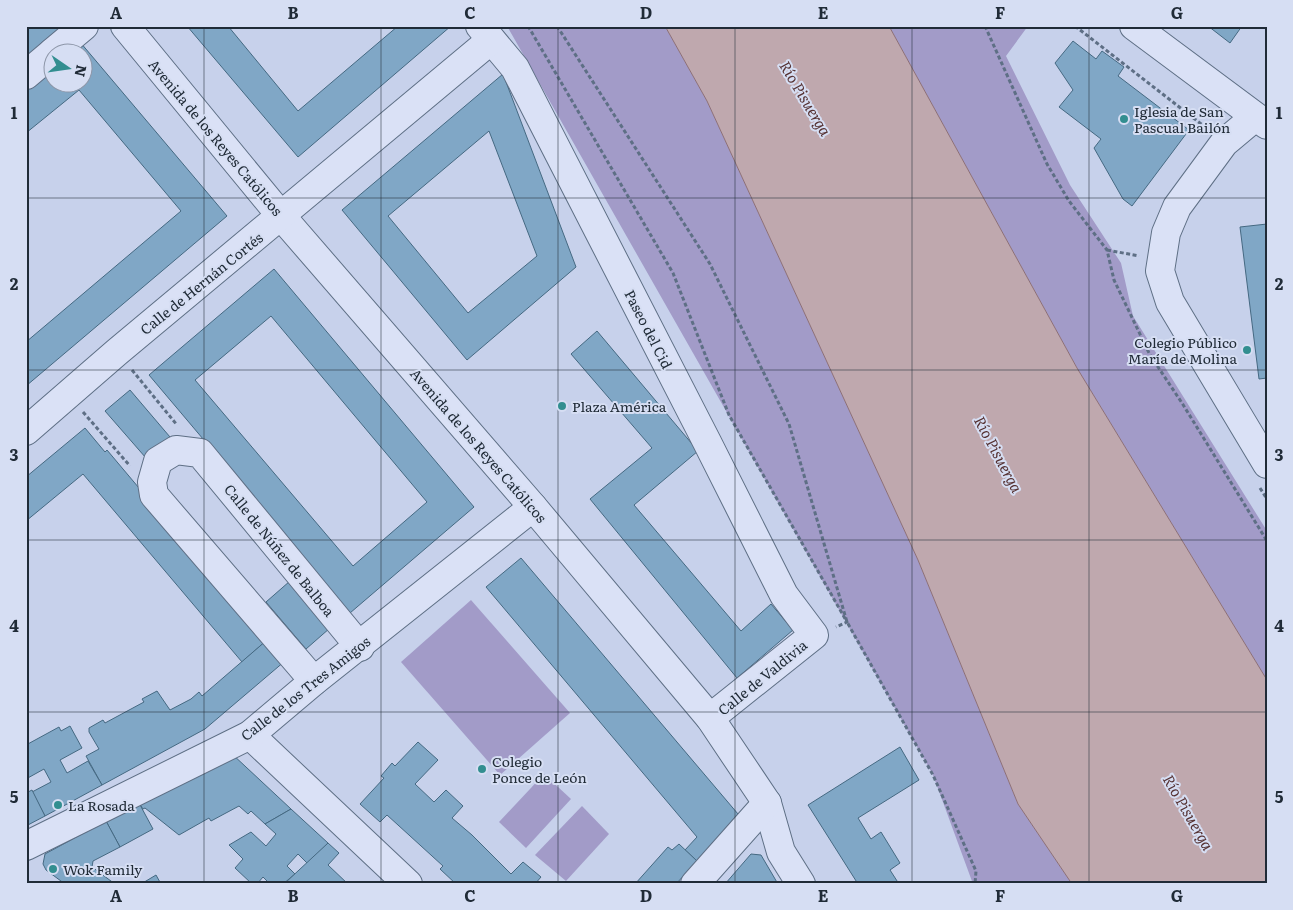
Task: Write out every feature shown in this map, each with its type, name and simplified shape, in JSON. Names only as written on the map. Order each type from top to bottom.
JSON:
[{"type":"street","points":[[66,42],[84,26]]},
{"type":"street","name":"Avenida de los Reyes Católicos","points":[[125,26],[282,217],[533,507],[710,718],[767,803],[781,852],[801,884]]},
{"type":"street","points":[[1134,26],[1261,121],[1224,144],[1177,207],[1166,233],[1160,271],[1170,302],[1267,464]]},
{"type":"street","name":"Calle de Hernán Cortés","points":[[26,431],[117,352],[282,217],[486,33]]},
{"type":"street","name":"Paseo del Cid","points":[[486,33],[515,68],[784,595],[814,635]]},
{"type":"street","points":[[26,75],[42,62]]},
{"type":"street","points":[[200,453],[176,450],[158,461],[152,482],[154,495],[314,681]]},
{"type":"street","name":"Calle de Núñez de Balboa","points":[[200,453],[360,646]]},
{"type":"street","name":"Calle de los Tres Amigos","points":[[26,846],[250,735],[314,681],[533,507]]},
{"type":"street","name":"Calle de Valdivia","points":[[710,718],[814,635]]},
{"type":"street","points":[[250,735],[408,884]]},
{"type":"street","points":[[695,884],[767,803]]},
{"type":"path","points":[[528,26],[673,273],[730,415],[933,775],[976,870],[975,884]]},
{"type":"path","points":[[556,26],[710,264],[789,424],[847,622]]},
{"type":"path","points":[[985,26],[1047,164],[1069,201],[1108,250],[1114,280],[1150,355],[1182,403],[1267,541]]},
{"type":"path","points":[[1075,26],[1189,112],[1224,144]]},
{"type":"path","points":[[1108,250],[1134,255]]},
{"type":"path","points":[[117,352],[200,453]]},
{"type":"path","points":[[68,395],[154,495]]},
{"type":"shaded area","points":[[507,26],[665,26],[707,101],[918,560],[1018,804],[1072,884],[973,884],[933,775]]},
{"type":"shaded area","points":[[889,26],[1028,26],[1006,56],[1070,185],[1121,263],[1133,316],[1267,531],[1267,680],[1077,368]]},
{"type":"shaded area","points":[[471,600],[570,713],[500,775],[401,662]]},
{"type":"shaded area","points":[[544,774],[571,799],[526,848],[499,822]]},
{"type":"shaded area","points":[[582,806],[609,834],[566,881],[535,855]]},
{"type":"water","name":"Río Pisuerga","points":[[665,26],[889,26],[1077,368],[1267,680],[1267,884],[1072,884],[1018,804],[918,560],[707,101]]},
{"type":"building","points":[[26,26],[68,26],[50,42],[42,42],[42,49],[26,63]]},
{"type":"building","points":[[187,26],[228,26],[298,111],[398,26],[451,26],[298,157]]},
{"type":"building","points":[[1208,26],[1242,26],[1230,43]]},
{"type":"building","name":"Iglesia de San Pascual Bailón","points":[[1073,41],[1096,59],[1102,51],[1124,67],[1118,76],[1189,130],[1132,206],[1123,199],[1094,148],[1101,139],[1059,107],[1073,90],[1055,63]]},
{"type":"building","points":[[92,56],[227,216],[26,386],[26,342],[181,211],[81,92],[92,92]]},
{"type":"building","points":[[42,73],[42,92],[77,92],[26,133],[26,87]]},
{"type":"building","points":[[503,74],[576,267],[467,360],[342,210]],"holes":[[[489,131],[537,256],[468,313],[388,216]]]},
{"type":"building","points":[[1267,224],[1267,378],[1259,379],[1240,227]]},
{"type":"building","points":[[274,269],[474,507],[350,613],[149,375]],"holes":[[[271,316],[427,502],[353,566],[195,380]]]},
{"type":"building","points":[[597,331],[698,451],[634,505],[741,631],[771,604],[793,630],[737,678],[590,499],[652,448],[571,354]]},
{"type":"building","points":[[130,390],[170,437],[146,458],[105,411]]},
{"type":"building","points":[[85,428],[105,452],[107,450],[267,640],[242,662],[83,474],[26,521],[26,477]]},
{"type":"building","points":[[521,558],[738,814],[697,861],[685,850],[697,837],[486,587]]},
{"type":"building","points":[[290,581],[330,628],[306,649],[266,602]]},
{"type":"building","points":[[267,640],[285,661],[205,729],[102,785],[86,756],[99,749],[89,732],[89,728],[103,720],[105,723],[144,702],[142,699],[157,691],[170,710],[191,699],[199,692],[202,696]]},
{"type":"building","points":[[70,726],[82,748],[60,760],[67,773],[88,761],[102,785],[45,816],[32,792],[51,782],[44,769],[26,779],[26,745],[59,727],[61,731]]},
{"type":"building","points":[[418,742],[438,760],[415,784],[434,802],[446,790],[463,806],[452,818],[511,874],[523,862],[541,877],[535,884],[456,884],[440,869],[443,866],[387,815],[380,822],[360,804],[384,778],[381,776],[392,763],[395,766]]},
{"type":"building","points":[[900,747],[919,780],[858,818],[871,839],[881,832],[900,863],[890,870],[899,884],[858,884],[808,805]]},
{"type":"building","points":[[231,753],[291,809],[265,824],[251,811],[248,814],[239,806],[211,821],[209,818],[179,835],[145,808],[143,809],[139,803]]},
{"type":"building","points":[[32,790],[45,816],[26,826],[26,793]]},
{"type":"building","points":[[139,803],[153,829],[120,847],[106,821]]},
{"type":"building","points":[[291,809],[328,843],[308,864],[298,854],[287,866],[295,874],[283,884],[270,884],[263,877],[257,884],[252,884],[235,868],[243,859],[229,845],[251,832],[266,846],[276,834],[265,824]]},
{"type":"building","points":[[106,821],[120,847],[93,861],[92,867],[115,884],[65,884],[46,870],[43,864],[45,854]]},
{"type":"building","points":[[328,843],[339,853],[328,865],[348,884],[284,884]]},
{"type":"building","points":[[679,844],[697,861],[676,884],[635,884],[668,847],[672,850]]},
{"type":"building","points":[[751,854],[761,855],[778,884],[725,884]]},
{"type":"building","points":[[156,875],[161,884],[141,884]]},
{"type":"place","name":"Iglesia de San Pascual Bailón","points":[[1124,119]]},
{"type":"place","name":"Colegio Público María de Molina","points":[[1247,350]]},
{"type":"place","name":"Plaza América","points":[[562,406]]},
{"type":"place","name":"Colegio Ponce de León","points":[[482,769]]},
{"type":"place","name":"La Rosada","points":[[58,805]]},
{"type":"place","name":"Wok Family","points":[[53,869]]}]
